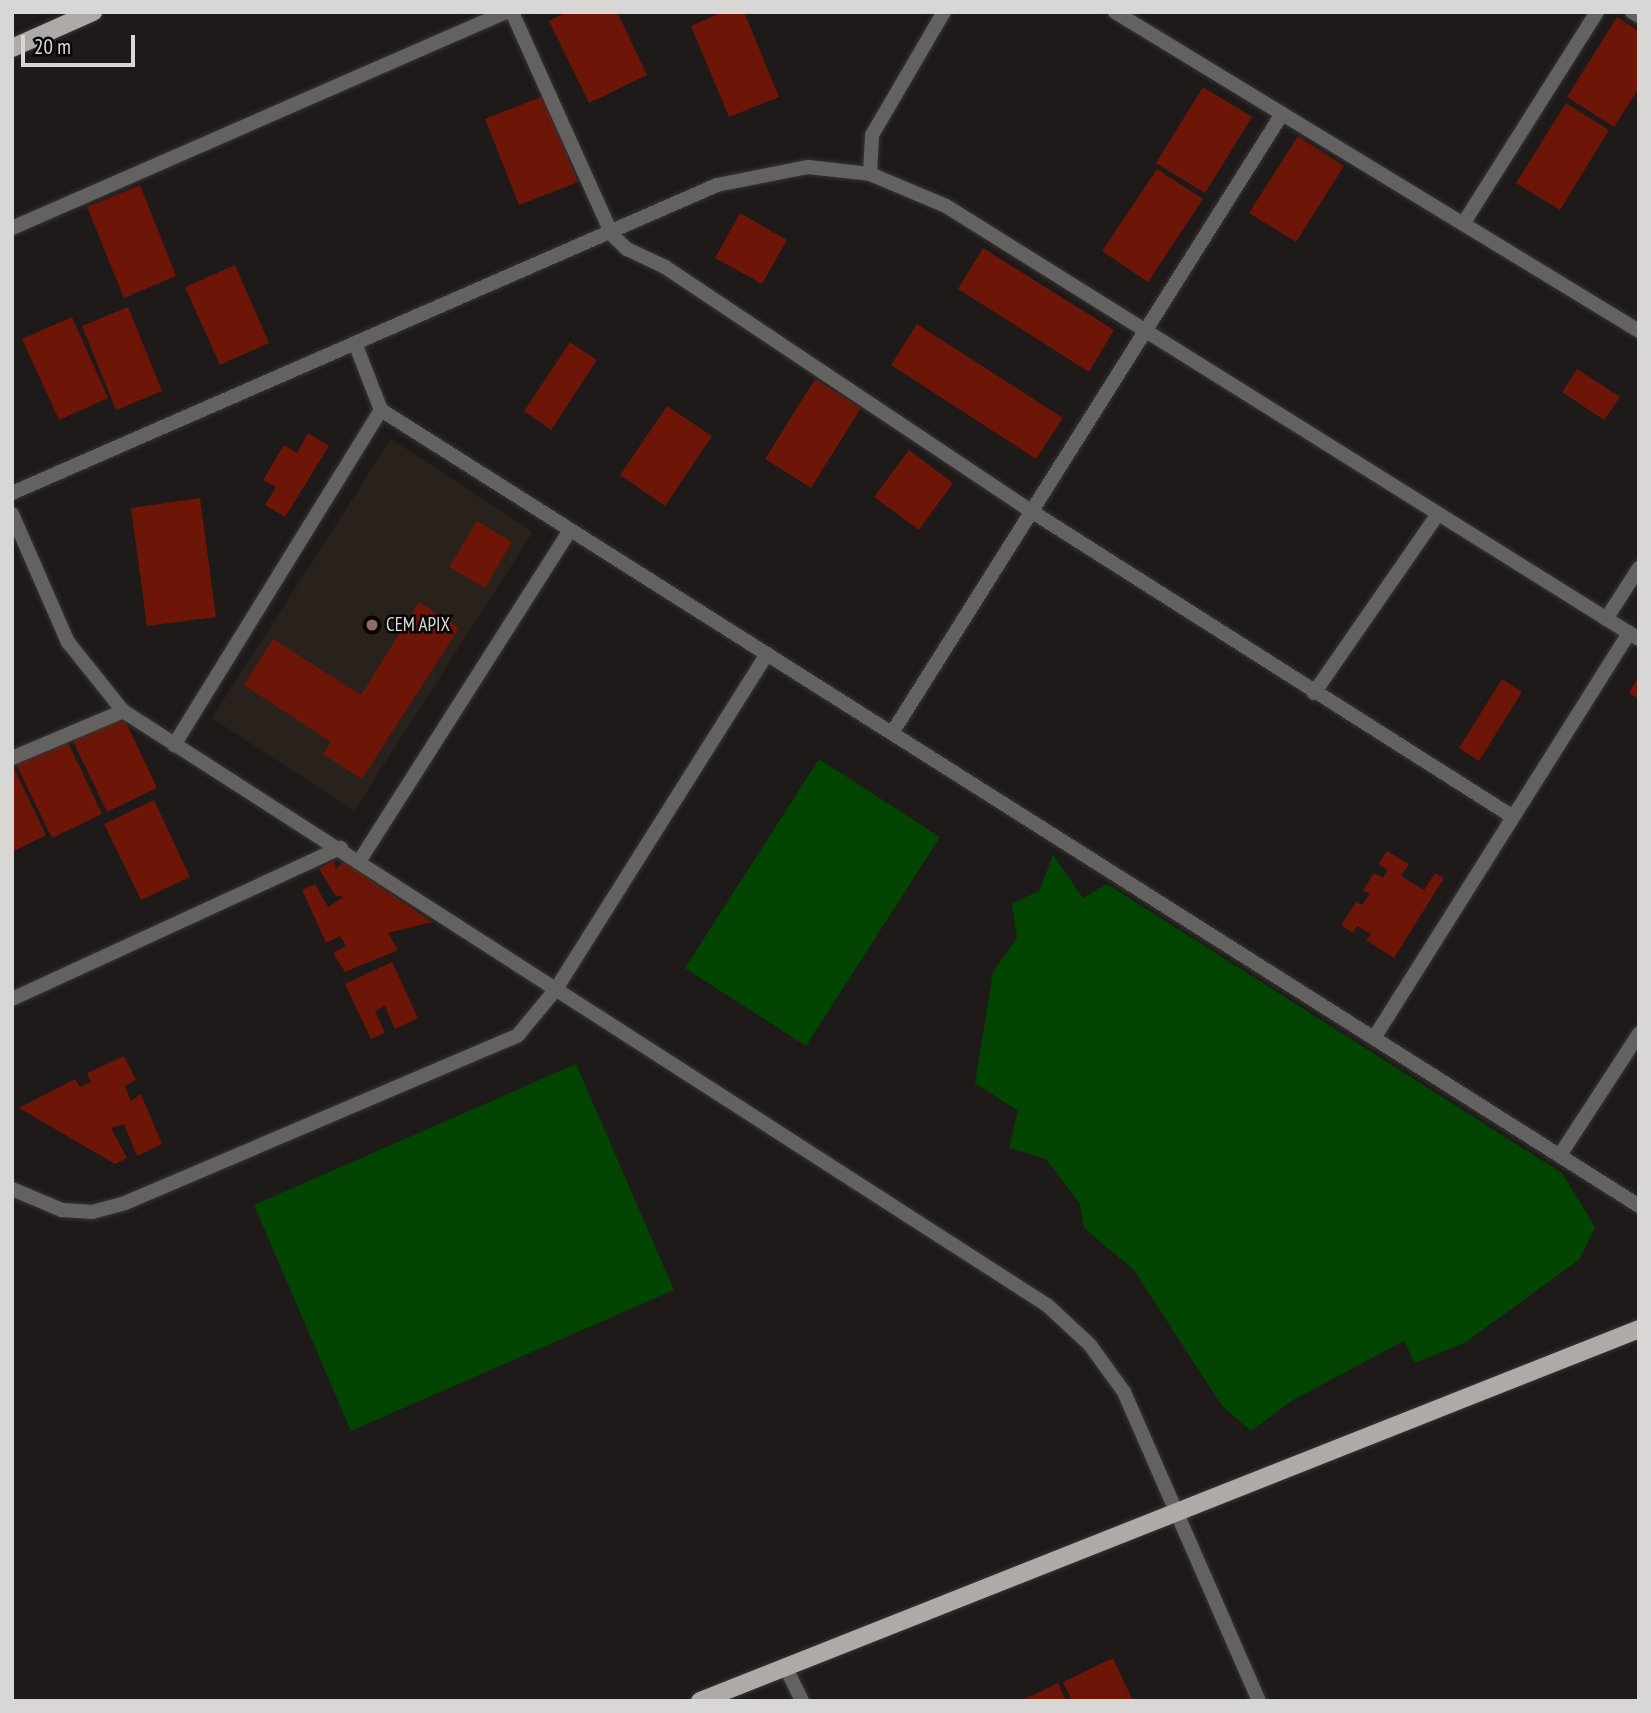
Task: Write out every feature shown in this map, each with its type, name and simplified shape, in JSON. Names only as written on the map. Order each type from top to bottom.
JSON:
[{"type":"main road","points":[[12,48],[93,12]]},
{"type":"main road","points":[[700,1701],[1639,1329]]},
{"type":"street","points":[[12,228],[506,12]]},
{"type":"street","points":[[512,12],[612,235],[1031,511],[1510,815]]},
{"type":"street","points":[[870,174],[872,135],[944,12]]},
{"type":"street","points":[[1115,12],[1639,331]]},
{"type":"street","points":[[1463,224],[1597,12]]},
{"type":"street","points":[[1632,12],[1639,16]]},
{"type":"street","points":[[892,733],[1031,511],[1148,333],[1282,114]]},
{"type":"street","points":[[12,493],[355,343],[756,173],[808,167],[870,174],[946,206],[1634,636],[1510,815],[1374,1038]]},
{"type":"street","points":[[355,343],[381,410],[1639,1206]]},
{"type":"street","points":[[174,745],[381,410]]},
{"type":"street","points":[[12,514],[68,642],[123,710],[1048,1305],[1090,1345],[1124,1392],[1259,1701]]},
{"type":"street","points":[[1314,692],[1438,514]]},
{"type":"street","points":[[360,860],[570,530]]},
{"type":"street","points":[[1606,619],[1639,568]]},
{"type":"street","points":[[12,1189],[62,1210],[92,1212],[125,1203],[518,1035],[556,989],[767,654]]},
{"type":"street","points":[[12,758],[123,710]]},
{"type":"street","points":[[12,999],[341,848]]},
{"type":"street","points":[[1560,1155],[1639,1034]]},
{"type":"street","points":[[785,1666],[802,1701]]},
{"type":"shaded area","name":"CEM APIX","points":[[391,439],[533,532],[354,811],[212,718]]},
{"type":"green space","points":[[819,759],[940,837],[806,1046],[685,968]]},
{"type":"green space","points":[[1053,855],[1083,898],[1107,884],[1562,1173],[1595,1227],[1580,1259],[1466,1342],[1415,1363],[1404,1341],[1293,1400],[1251,1431],[1222,1406],[1134,1270],[1084,1228],[1080,1204],[1046,1159],[1009,1148],[1018,1111],[975,1083],[993,972],[1017,938],[1012,904],[1039,891]]},
{"type":"green space","points":[[576,1064],[674,1290],[351,1431],[254,1205]]},
{"type":"building","points":[[567,12],[617,12],[647,75],[589,103],[549,21]]},
{"type":"building","points":[[722,12],[744,12],[779,97],[729,117],[691,26]]},
{"type":"building","points":[[1617,17],[1639,31],[1639,88],[1614,127],[1567,97]]},
{"type":"building","points":[[1203,87],[1252,117],[1205,193],[1156,163]]},
{"type":"building","points":[[543,96],[578,182],[519,205],[485,119]]},
{"type":"building","points":[[1566,103],[1609,130],[1560,210],[1516,183]]},
{"type":"building","points":[[1298,136],[1344,166],[1296,242],[1249,213]]},
{"type":"building","points":[[1157,169],[1203,199],[1148,282],[1102,251]]},
{"type":"building","points":[[140,185],[176,276],[124,298],[87,207]]},
{"type":"building","points":[[740,213],[787,240],[762,284],[715,258]]},
{"type":"building","points":[[983,248],[1114,330],[1089,372],[958,289]]},
{"type":"building","points":[[235,265],[269,343],[220,365],[185,287]]},
{"type":"building","points":[[128,307],[162,391],[116,410],[82,326]]},
{"type":"building","points":[[72,317],[108,398],[59,420],[22,339]]},
{"type":"building","points":[[917,324],[1063,418],[1036,459],[891,365]]},
{"type":"building","points":[[570,342],[597,360],[551,430],[524,411]]},
{"type":"building","points":[[1577,369],[1620,397],[1604,420],[1562,392]]},
{"type":"building","points":[[815,379],[861,408],[811,488],[765,459]]},
{"type":"building","points":[[667,406],[712,436],[665,506],[620,475]]},
{"type":"building","points":[[308,433],[329,446],[285,517],[265,505],[276,487],[263,480],[284,445],[297,453]]},
{"type":"building","points":[[909,450],[953,483],[919,530],[874,497]]},
{"type":"building","points":[[200,498],[216,617],[147,626],[131,508]]},
{"type":"building","points":[[477,521],[512,542],[485,588],[449,567]]},
{"type":"building","points":[[419,602],[459,628],[362,779],[323,754],[331,742],[244,685],[273,639],[361,695]]},
{"type":"building","points":[[1639,676],[1639,699],[1629,693]]},
{"type":"building","points":[[1502,679],[1522,692],[1479,761],[1459,748]]},
{"type":"building","points":[[123,716],[157,788],[107,812],[73,741]]},
{"type":"building","points":[[66,738],[102,814],[52,838],[15,762]]},
{"type":"building","points":[[12,764],[46,835],[12,852]]},
{"type":"building","points":[[154,800],[190,877],[141,900],[104,824]]},
{"type":"building","points":[[1387,851],[1409,864],[1401,876],[1424,890],[1435,873],[1444,878],[1394,958],[1366,940],[1371,934],[1357,926],[1353,933],[1341,925],[1356,902],[1362,905],[1370,894],[1363,890],[1374,873],[1383,878],[1388,870],[1378,864]]},
{"type":"building","points":[[334,860],[336,869],[344,861],[432,922],[388,933],[398,950],[345,972],[333,953],[346,946],[340,936],[326,943],[302,890],[315,884],[328,907],[344,897],[335,895],[319,869]]},
{"type":"building","points":[[392,962],[418,1018],[395,1029],[385,1006],[375,1011],[385,1033],[371,1039],[345,984]]},
{"type":"building","points":[[124,1056],[136,1080],[125,1086],[131,1101],[141,1094],[162,1144],[137,1156],[124,1124],[111,1128],[127,1158],[115,1164],[19,1108],[75,1079],[80,1087],[91,1082],[87,1073]]},
{"type":"building","points":[[1113,1658],[1133,1701],[1072,1701],[1063,1682]]},
{"type":"building","points":[[1058,1683],[1066,1701],[1021,1701]]},
{"type":"place","name":"CEM APIX","points":[[372,625]]}]
